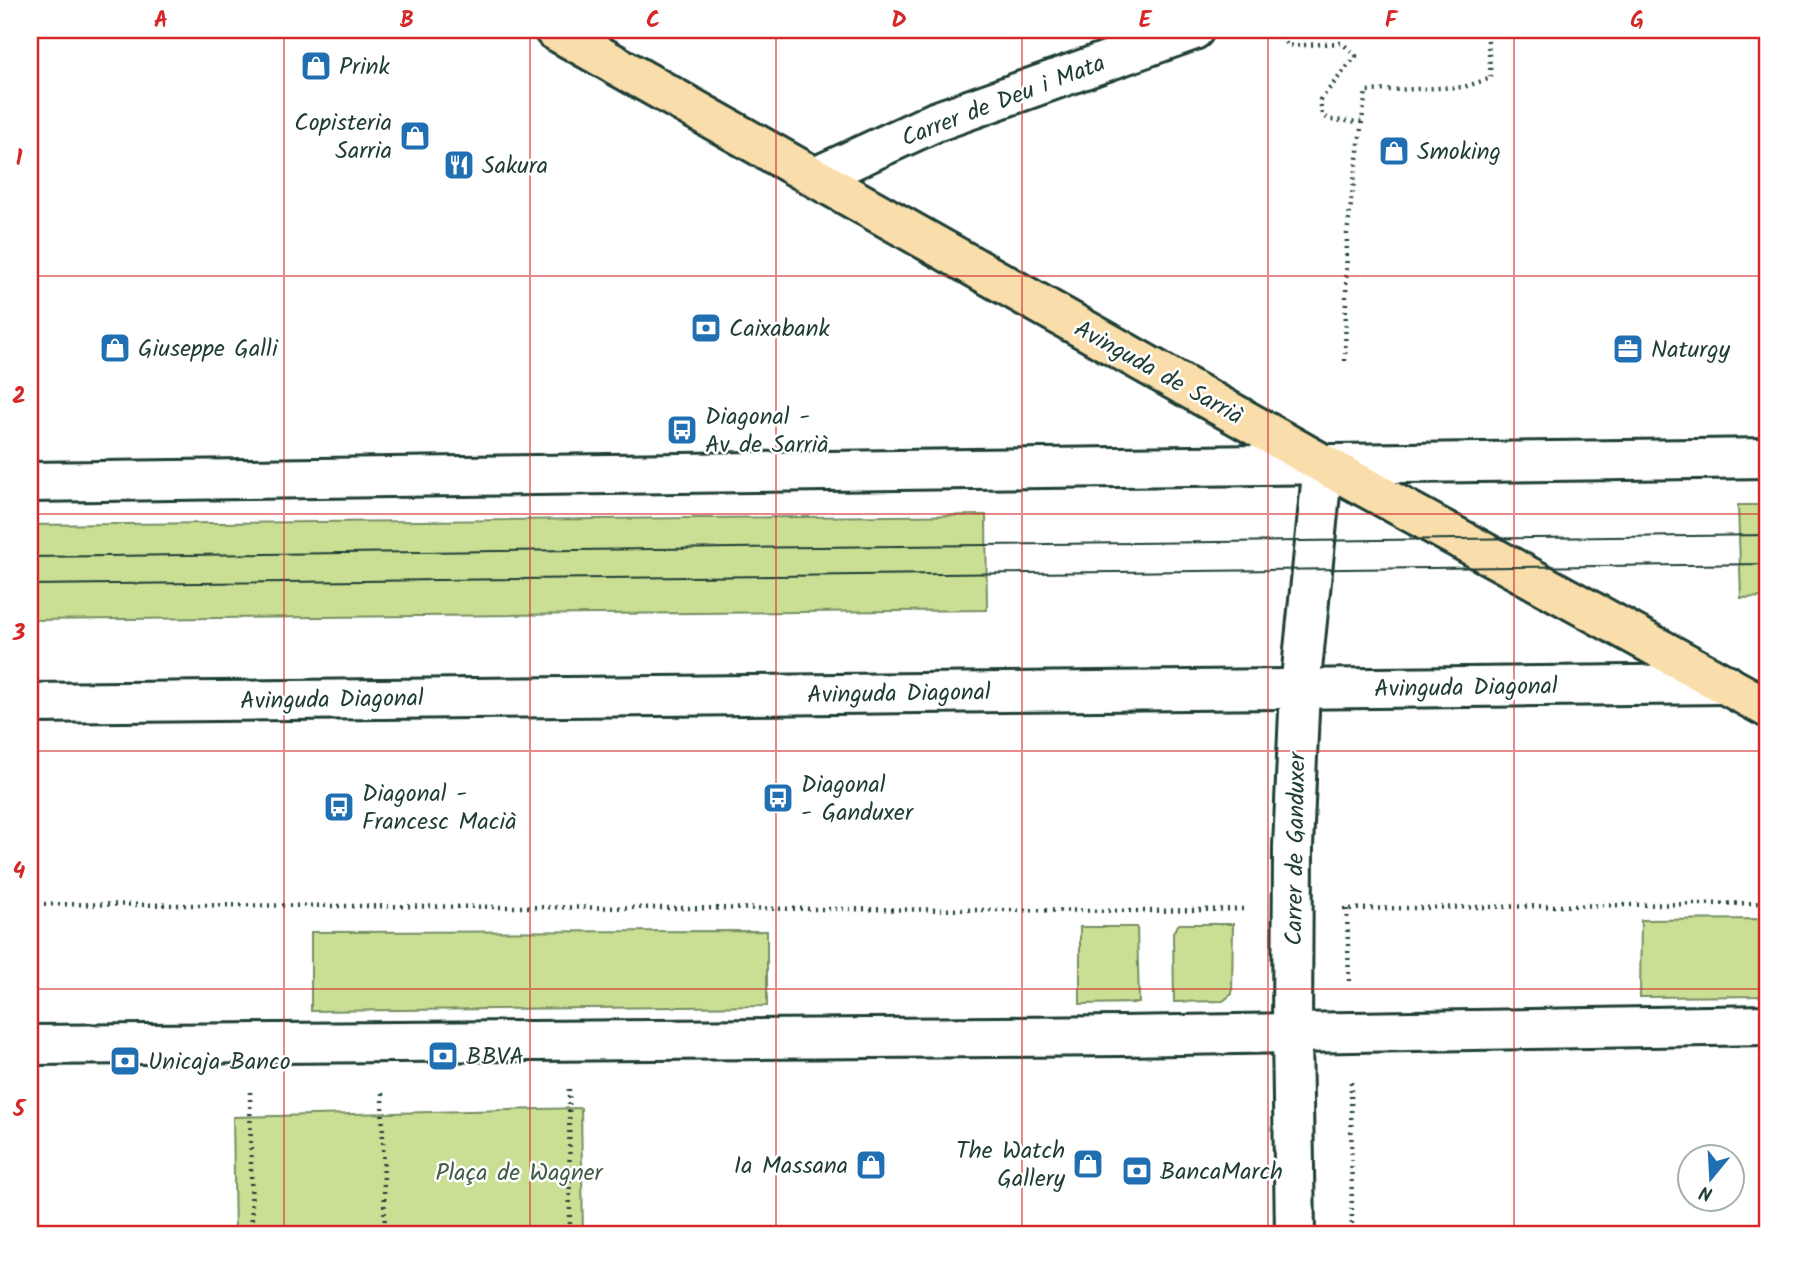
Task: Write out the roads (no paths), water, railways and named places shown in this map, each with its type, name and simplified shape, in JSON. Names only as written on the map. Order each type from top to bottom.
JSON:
[{"type":"main road","name":"Avinguda de Sarrià","points":[[554,30],[1323,464],[1768,708]]},
{"type":"main road","name":"Carrer de Deu i Mata","points":[[815,177],[934,122],[1194,30]]},
{"type":"main road","points":[[30,482],[1768,458]]},
{"type":"main road","name":"Carrer de Ganduxer","points":[[1295,1235],[1293,860],[1300,689],[1323,464]]},
{"type":"main road","name":"Avinguda Diagonal","points":[[30,703],[1768,684]]},
{"type":"main road","points":[[30,1045],[1292,1034],[1768,1025]]},
{"type":"tram line","points":[[30,557],[1768,535]]},
{"type":"tram line","points":[[30,585],[1768,564]]},
{"type":"place","name":"Prink","points":[[316,66]]},
{"type":"place","name":"Copisteria Sarria","points":[[415,136]]},
{"type":"place","name":"Smoking","points":[[1394,151]]},
{"type":"place","name":"Sakura","points":[[459,165]]},
{"type":"place","name":"Caixabank","points":[[706,328]]},
{"type":"place","name":"Giuseppe Galli","points":[[115,348]]},
{"type":"place","name":"Naturgy","points":[[1628,349]]},
{"type":"place","name":"Diagonal - Av de Sarrià","points":[[682,430]]},
{"type":"place","name":"Diagonal - Ganduxer","points":[[778,798]]},
{"type":"place","name":"Diagonal - Francesc Macià","points":[[339,807]]},
{"type":"place","name":"BBVA","points":[[443,1056]]},
{"type":"place","name":"Unicaja Banco","points":[[125,1061]]},
{"type":"place","name":"The Watch Gallery","points":[[1088,1164]]},
{"type":"place","name":"Ia Massana","points":[[871,1165]]},
{"type":"place","name":"BancaMarch","points":[[1137,1171]]},
{"type":"park label","name":"Plaça de Wagner","points":[[519,1172]]}]
